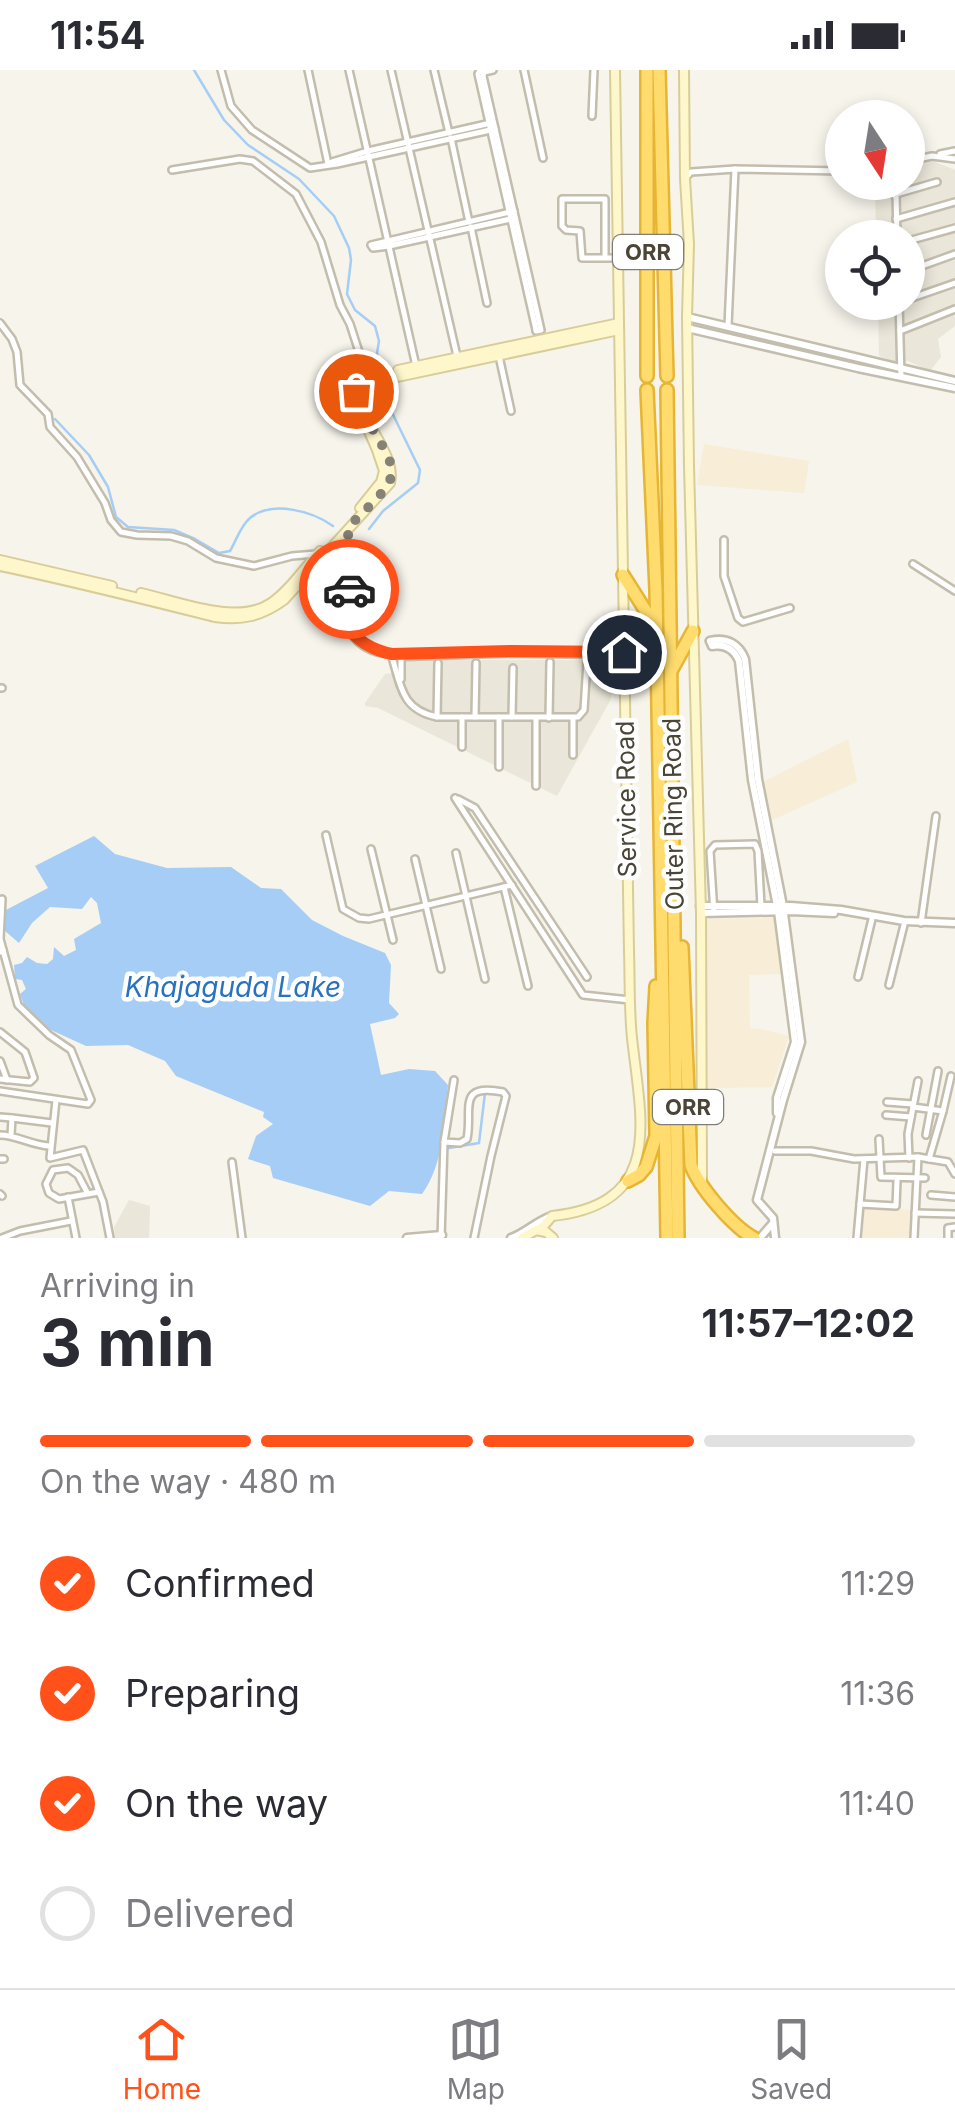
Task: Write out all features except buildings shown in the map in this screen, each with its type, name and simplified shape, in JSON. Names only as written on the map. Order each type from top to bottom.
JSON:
[{"type":"highway","name":"ORR","points":[[647,70],[647,376]]},
{"type":"highway","name":"ORR","points":[[659,70],[667,376]]},
{"type":"highway","name":"Outer Ring Road","points":[[648,390],[678,1238]]},
{"type":"highway","name":"Outer Ring Road","points":[[667,390],[667,1238]]},
{"type":"highway","points":[[653,515],[668,514]]},
{"type":"highway","points":[[623,575],[656,628]]},
{"type":"highway","points":[[670,673],[693,631]]},
{"type":"highway","name":"ORR","points":[[628,1181],[646,1166],[656,1136],[654,1023],[667,867]]},
{"type":"highway","name":"ORR","points":[[667,867],[686,1015],[689,1149],[693,1170],[733,1222],[757,1238]]},
{"type":"main road","name":"Service Road","points":[[615,70],[630,1000],[641,1142],[628,1181]]},
{"type":"main road","points":[[684,70],[702,1185]]},
{"type":"main road","points":[[376,379],[619,326]]},
{"type":"main road","points":[[0,563],[230,619],[257,616],[294,590],[322,552],[390,483],[392,471],[362,406],[363,392],[376,379],[457,356],[619,326]]},
{"type":"main road","points":[[540,1230],[552,1216],[600,1203],[628,1181]]},
{"type":"main road","points":[[521,1238],[532,1230],[553,1238]]},
{"type":"street","points":[[221,70],[231,106],[252,130],[310,168],[493,126]]},
{"type":"street","points":[[308,70],[329,164]]},
{"type":"street","points":[[349,70],[416,366]]},
{"type":"street","points":[[392,70],[457,356]]},
{"type":"street","points":[[434,70],[487,302]]},
{"type":"street","points":[[492,70],[480,73],[536,331],[540,330],[512,215]]},
{"type":"street","points":[[524,70],[543,158]]},
{"type":"street","points":[[592,116],[594,70]]},
{"type":"street","points":[[925,157],[955,151]]},
{"type":"street","points":[[932,156],[955,162]]},
{"type":"street","points":[[172,170],[240,159],[253,161],[296,194],[321,242],[340,305],[376,379]]},
{"type":"street","points":[[728,326],[734,168]]},
{"type":"street","points":[[684,179],[691,172],[734,168],[825,171]]},
{"type":"street","points":[[925,185],[937,182]]},
{"type":"street","points":[[605,258],[605,199],[562,199],[562,226],[580,231],[582,258],[605,258],[618,258]]},
{"type":"street","points":[[896,200],[896,219],[955,202]]},
{"type":"street","points":[[389,243],[512,215]]},
{"type":"street","points":[[925,236],[955,228]]},
{"type":"street","points":[[925,265],[955,254]]},
{"type":"street","points":[[925,293],[955,283]]},
{"type":"street","points":[[900,331],[955,309]]},
{"type":"street","points":[[687,317],[902,367],[955,385]]},
{"type":"street","points":[[900,320],[902,377]]},
{"type":"street","points":[[0,323],[17,352],[20,385],[48,414],[50,426],[77,456],[110,520],[121,532],[171,536],[216,558],[254,566],[337,547],[346,550]]},
{"type":"street","points":[[687,328],[902,377],[955,385]]},
{"type":"street","points":[[757,343],[760,333]]},
{"type":"street","points":[[820,358],[822,348]]},
{"type":"street","points":[[498,355],[512,411]]},
{"type":"street","points":[[349,524],[345,622],[347,629],[380,655],[511,651],[624,654]]},
{"type":"street","points":[[724,540],[724,576],[738,618],[743,622],[790,608]]},
{"type":"street","points":[[912,564],[955,591]]},
{"type":"street","points":[[742,664],[732,650],[712,646],[710,640],[732,642],[741,651],[752,780],[781,909],[797,1035],[777,1098],[777,1124],[757,1200],[770,1213],[775,1238]]},
{"type":"street","points":[[392,655],[624,654]]},
{"type":"street","points":[[392,655],[407,701],[437,717],[574,718],[584,710],[587,662]]},
{"type":"street","points":[[400,656],[401,687]]},
{"type":"street","points":[[549,718],[550,662]]},
{"type":"street","points":[[437,717],[438,663]]},
{"type":"street","points":[[476,664],[476,717]]},
{"type":"street","points":[[512,717],[514,668]]},
{"type":"street","points":[[462,717],[462,748]]},
{"type":"street","points":[[499,717],[499,767]]},
{"type":"street","points":[[536,718],[536,786]]},
{"type":"street","points":[[573,754],[574,718]]},
{"type":"street","points":[[587,977],[475,808],[456,798],[508,886],[583,995],[630,1000]]},
{"type":"street","points":[[921,923],[936,816]]},
{"type":"street","points":[[326,835],[343,909],[358,918],[369,919],[508,886]]},
{"type":"street","points":[[714,910],[711,848],[715,845],[753,844],[758,851],[761,906]]},
{"type":"street","points":[[371,849],[393,940]]},
{"type":"street","points":[[456,853],[485,978]]},
{"type":"street","points":[[415,859],[440,969]]},
{"type":"street","points":[[508,886],[528,986]]},
{"type":"street","points":[[0,900],[1,951],[18,1005],[72,1050],[91,1100],[88,1104],[0,1091]]},
{"type":"street","points":[[714,910],[761,906],[904,925],[955,926]]},
{"type":"street","points":[[700,910],[842,910],[955,926]]},
{"type":"street","points":[[858,977],[872,919]]},
{"type":"street","points":[[889,986],[904,925]]},
{"type":"street","points":[[571,976],[582,970]]},
{"type":"street","points":[[0,1032],[24,1052],[34,1078],[30,1082],[3,1079],[0,1062]]},
{"type":"street","points":[[926,1135],[938,1071]]},
{"type":"street","points":[[929,1159],[951,1076]]},
{"type":"street","points":[[407,1238],[441,1237],[444,1142],[454,1080]]},
{"type":"street","points":[[909,1158],[908,1134],[918,1081]]},
{"type":"street","points":[[444,1142],[460,1143],[466,1139],[470,1101],[476,1091],[484,1088],[505,1094],[474,1238]]},
{"type":"street","points":[[56,1100],[50,1158],[83,1150],[106,1214],[110,1238]]},
{"type":"street","points":[[886,1102],[943,1112]]},
{"type":"street","points":[[886,1115],[911,1118]]},
{"type":"street","points":[[0,1117],[52,1123]]},
{"type":"street","points":[[11,1135],[12,1118]]},
{"type":"street","points":[[0,1135],[50,1146]]},
{"type":"street","points":[[880,1140],[884,1178],[921,1178]]},
{"type":"street","points":[[775,1151],[811,1151],[880,1160],[918,1157],[953,1164],[955,1174]]},
{"type":"street","points":[[914,1238],[921,1178],[918,1157]]},
{"type":"street","points":[[858,1238],[864,1159]]},
{"type":"street","points":[[232,1162],[242,1238]]},
{"type":"street","points":[[88,1194],[73,1172],[63,1167],[56,1168],[46,1184],[53,1197],[59,1199],[68,1198],[88,1194],[98,1192]]},
{"type":"street","points":[[860,1204],[896,1206],[897,1181]]},
{"type":"street","points":[[931,1195],[954,1197],[955,1186]]},
{"type":"street","points":[[68,1198],[76,1238]]},
{"type":"street","points":[[915,1213],[955,1214]]},
{"type":"street","points":[[511,1238],[538,1220],[552,1216]]},
{"type":"street","points":[[2,1238],[72,1222]]},
{"type":"street","points":[[757,1238],[774,1222]]},
{"type":"street","points":[[948,1238],[948,1228],[955,1227]]},
{"type":"street","points":[[38,1228],[40,1238]]},
{"type":"shaded area","points":[[933,161],[955,170],[955,326],[938,339],[941,357],[930,371],[908,361],[894,362],[879,356],[878,320],[925,320],[925,220],[876,220],[875,200],[925,200],[925,163]]},
{"type":"shaded area","points":[[704,444],[809,461],[804,493],[697,485]]},
{"type":"shaded area","points":[[390,660],[614,660],[611,699],[557,796],[378,708],[365,706],[385,674],[393,673]]},
{"type":"shaded area","points":[[848,739],[857,782],[770,821],[763,782]]},
{"type":"shaded area","points":[[774,918],[782,974],[749,975],[750,1028],[789,1036],[772,1087],[708,1088],[706,919]]},
{"type":"shaded area","points":[[129,1200],[150,1206],[149,1238],[115,1238],[114,1227]]},
{"type":"shaded area","points":[[864,1207],[913,1210],[910,1238],[862,1238]]},
{"type":"water","name":"Khajaguda Lake","points":[[94,836],[115,854],[167,868],[231,867],[261,888],[281,889],[312,920],[385,953],[391,965],[389,1003],[399,1014],[370,1024],[381,1075],[409,1069],[435,1071],[448,1085],[439,1155],[422,1194],[389,1191],[370,1206],[273,1178],[270,1166],[248,1159],[256,1136],[273,1124],[263,1117],[264,1112],[176,1076],[165,1061],[128,1045],[86,1046],[27,1014],[20,994],[26,989],[22,980],[15,979],[14,965],[27,957],[47,964],[53,959],[54,947],[64,956],[76,950],[74,939],[101,923],[97,903],[91,897],[82,909],[50,907],[32,923],[19,943],[5,931],[4,911],[48,888],[35,866]]},
{"type":"waterway","points":[[194,70],[224,120],[248,145],[299,179],[334,216],[349,248],[347,294],[355,310],[375,326],[381,390],[420,470],[418,483],[383,511],[369,529]]},
{"type":"waterway","points":[[55,419],[89,455],[108,487],[116,517],[128,527],[174,530],[219,553],[230,551],[250,518],[269,510],[303,512],[333,526]]},
{"type":"waterway","points":[[443,1149],[479,1143],[485,1093]]},
{"type":"way so far","points":[[349,589],[348,528],[390,483],[392,471],[362,406],[367,378],[356,391]]},
{"type":"route","points":[[349,589],[350,628],[380,652],[624,652]]}]
